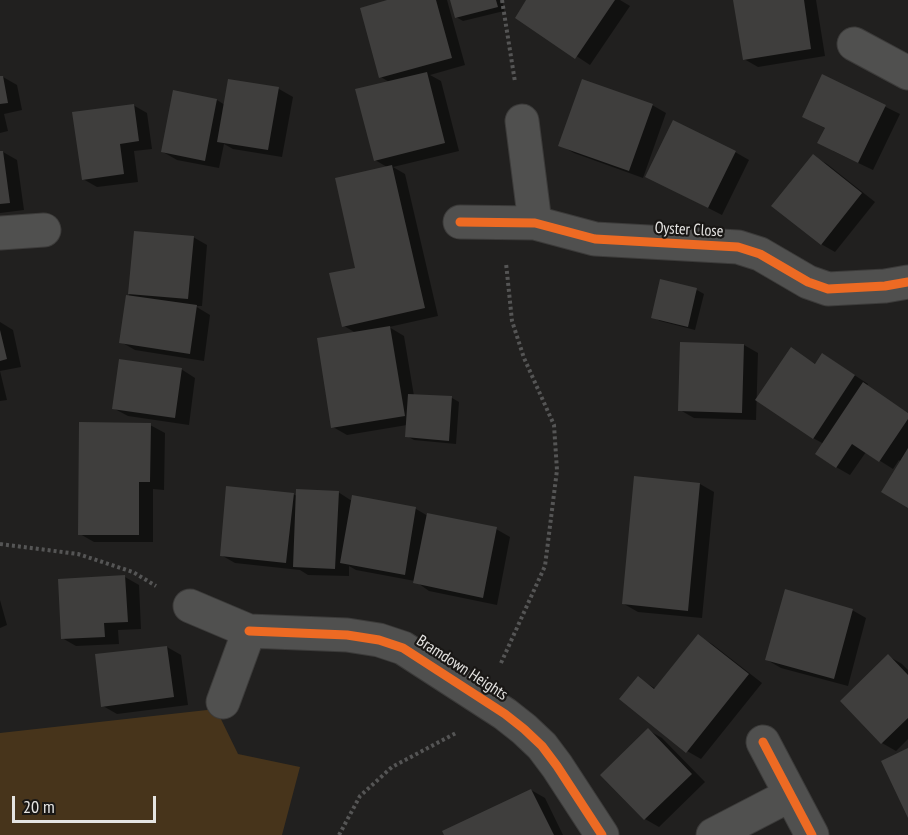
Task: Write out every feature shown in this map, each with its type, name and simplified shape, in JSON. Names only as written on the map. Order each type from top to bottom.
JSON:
[{"type":"street","points":[[854,44],[908,73]]},
{"type":"street","points":[[522,121],[535,223]]},
{"type":"street","name":"Oyster Close","points":[[460,222],[535,223],[595,239],[738,247],[760,254],[808,282],[828,289],[885,286],[908,282]]},
{"type":"street","points":[[0,233],[44,231]]},
{"type":"street","name":"Bramdown Heights","points":[[190,606],[249,631],[347,635],[380,640],[403,648],[505,714],[542,746],[602,835]]},
{"type":"street","points":[[223,702],[249,631]]},
{"type":"street","points":[[763,742],[812,835]]},
{"type":"street","points":[[713,835],[790,795]]},
{"type":"path","points":[[502,0],[522,121]]},
{"type":"path","points":[[339,835],[360,796],[392,767],[467,727],[484,702],[545,566],[557,470],[554,425],[524,358],[512,321],[506,259]]},
{"type":"path","points":[[0,544],[78,554],[133,572],[190,606]]},
{"type":"shaded area","points":[[216,709],[238,754],[300,767],[282,835],[0,835],[0,733]]},
{"type":"building","points":[[387,0],[436,0],[452,58],[379,78],[360,8]]},
{"type":"building","points":[[450,0],[496,0],[498,7],[455,18]]},
{"type":"building","points":[[526,0],[615,0],[575,59],[515,18]]},
{"type":"building","points":[[733,0],[804,0],[811,49],[743,60]]},
{"type":"building","points":[[427,72],[445,143],[374,161],[355,89]]},
{"type":"building","points":[[822,74],[886,105],[858,163],[817,143],[825,128],[802,117]]},
{"type":"building","points":[[0,76],[3,76],[8,103],[0,104]]},
{"type":"building","points":[[228,79],[279,87],[268,150],[217,142]]},
{"type":"building","points":[[582,79],[653,104],[629,171],[558,146]]},
{"type":"building","points":[[173,90],[217,99],[205,161],[161,152]]},
{"type":"building","points":[[134,104],[139,141],[120,144],[124,174],[82,180],[72,112]]},
{"type":"building","points":[[673,120],[736,151],[708,208],[645,177]]},
{"type":"building","points":[[0,151],[3,151],[10,203],[0,204]]},
{"type":"building","points":[[813,154],[862,193],[821,245],[771,206]]},
{"type":"building","points":[[392,165],[425,308],[342,327],[329,273],[355,268],[335,178]]},
{"type":"building","points":[[134,231],[194,236],[188,299],[128,294]]},
{"type":"building","points":[[660,279],[697,288],[688,327],[651,318]]},
{"type":"building","points":[[126,295],[197,305],[190,354],[119,343]]},
{"type":"building","points":[[390,326],[405,416],[331,428],[317,338]]},
{"type":"building","points":[[0,330],[7,359],[0,361]]},
{"type":"building","points":[[680,342],[744,344],[742,413],[678,411]]},
{"type":"building","points":[[791,347],[815,364],[822,353],[855,375],[813,439],[755,400]]},
{"type":"building","points":[[119,359],[182,368],[175,418],[112,409]]},
{"type":"building","points":[[863,382],[908,413],[908,419],[879,462],[852,444],[836,468],[815,454]]},
{"type":"building","points":[[408,394],[452,396],[449,441],[405,437]]},
{"type":"building","points":[[79,422],[151,423],[150,482],[139,482],[139,535],[78,535]]},
{"type":"building","points":[[908,448],[908,508],[881,492]]},
{"type":"building","points":[[634,476],[700,483],[688,611],[622,604]]},
{"type":"building","points":[[226,486],[294,493],[286,563],[220,556]]},
{"type":"building","points":[[296,489],[339,491],[335,569],[293,567]]},
{"type":"building","points":[[352,495],[416,507],[405,575],[340,563]]},
{"type":"building","points":[[427,513],[497,527],[483,598],[413,583]]},
{"type":"building","points":[[125,575],[128,622],[104,623],[105,637],[61,639],[58,579]]},
{"type":"building","points":[[785,589],[853,609],[834,679],[765,660]]},
{"type":"building","points":[[698,634],[749,674],[686,753],[619,699],[638,676],[654,689]]},
{"type":"building","points":[[167,646],[174,697],[101,707],[95,654]]},
{"type":"building","points":[[888,654],[908,675],[908,718],[881,744],[840,701]]},
{"type":"building","points":[[648,728],[692,774],[644,820],[600,775]]},
{"type":"building","points":[[908,748],[908,818],[881,761]]},
{"type":"building","points":[[531,789],[554,835],[444,835],[442,831]]},
{"type":"cycle path","points":[[460,222],[535,223],[595,239],[738,247],[760,254],[808,282],[828,289],[885,286],[908,282]]},
{"type":"cycle path","points":[[249,631],[347,635],[379,640],[403,648],[505,714],[524,729],[542,746],[557,766],[602,835]]},
{"type":"cycle path","points":[[763,742],[812,835]]}]
